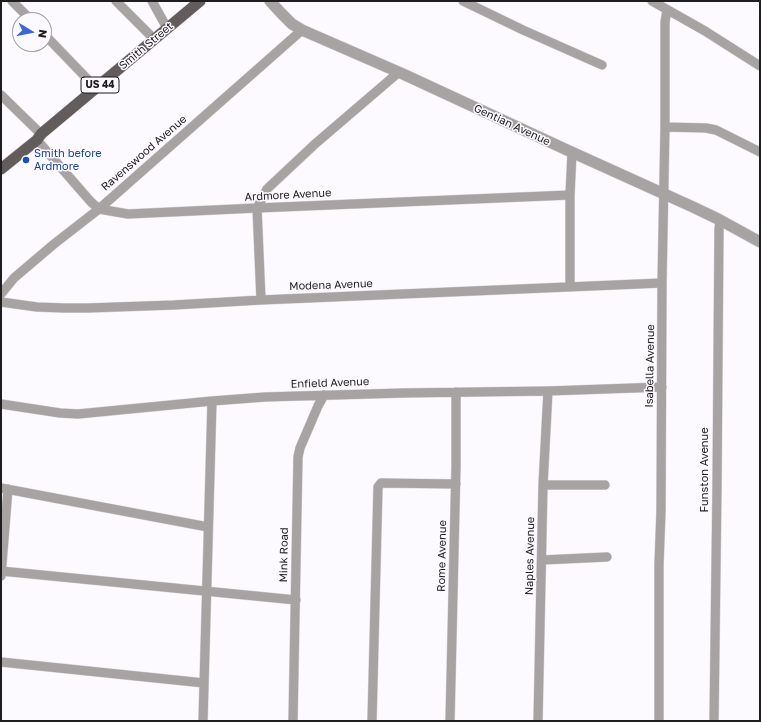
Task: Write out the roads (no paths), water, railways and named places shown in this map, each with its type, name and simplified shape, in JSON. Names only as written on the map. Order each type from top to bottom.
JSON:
[{"type":"main road","name":"Smith Street","points":[[1,169],[200,1]]},
{"type":"street","points":[[12,1],[23,12]]},
{"type":"street","points":[[116,1],[154,39]]},
{"type":"street","points":[[152,1],[168,28]]},
{"type":"street","name":"Gentian Avenue","points":[[270,1],[292,24],[302,30],[398,72],[720,220],[760,242]]},
{"type":"street","points":[[463,1],[602,65]]},
{"type":"street","points":[[652,1],[705,31],[760,66]]},
{"type":"street","name":"Isabella Avenue","points":[[659,721],[663,194],[665,127],[665,22],[667,10]]},
{"type":"street","name":"Ravenswood Avenue","points":[[1,294],[14,278],[99,209],[302,30]]},
{"type":"street","points":[[52,42],[96,88]]},
{"type":"street","points":[[261,300],[257,208],[267,189],[315,144],[398,72]]},
{"type":"street","points":[[1,95],[39,137],[91,202],[99,209]]},
{"type":"street","points":[[665,127],[706,128],[716,130],[760,152]]},
{"type":"street","points":[[570,286],[570,195],[572,153]]},
{"type":"street","name":"Ardmore Avenue","points":[[99,209],[128,214],[570,195]]},
{"type":"street","name":"Funston Avenue","points":[[714,721],[720,220]]},
{"type":"street","name":"Modena Avenue","points":[[1,302],[37,307],[64,308],[174,305],[662,283]]},
{"type":"street","name":"Enfield Avenue","points":[[1,404],[60,413],[78,414],[265,397],[662,387]]},
{"type":"street","name":"Naples Avenue","points":[[538,721],[543,485],[548,391]]},
{"type":"street","name":"Rome Avenue","points":[[450,721],[456,484],[456,392]]},
{"type":"street","name":"Mink Road","points":[[293,721],[298,457],[300,448],[324,395]]},
{"type":"street","points":[[203,721],[212,401]]},
{"type":"street","points":[[372,721],[378,487],[381,483],[456,484]]},
{"type":"street","points":[[543,485],[605,485]]},
{"type":"street","points":[[208,527],[4,488],[1,573],[296,600]]},
{"type":"street","points":[[542,560],[607,557]]},
{"type":"street","points":[[1,662],[204,683]]},
{"type":"place","name":"Smith before Ardmore","points":[[26,160]]}]
